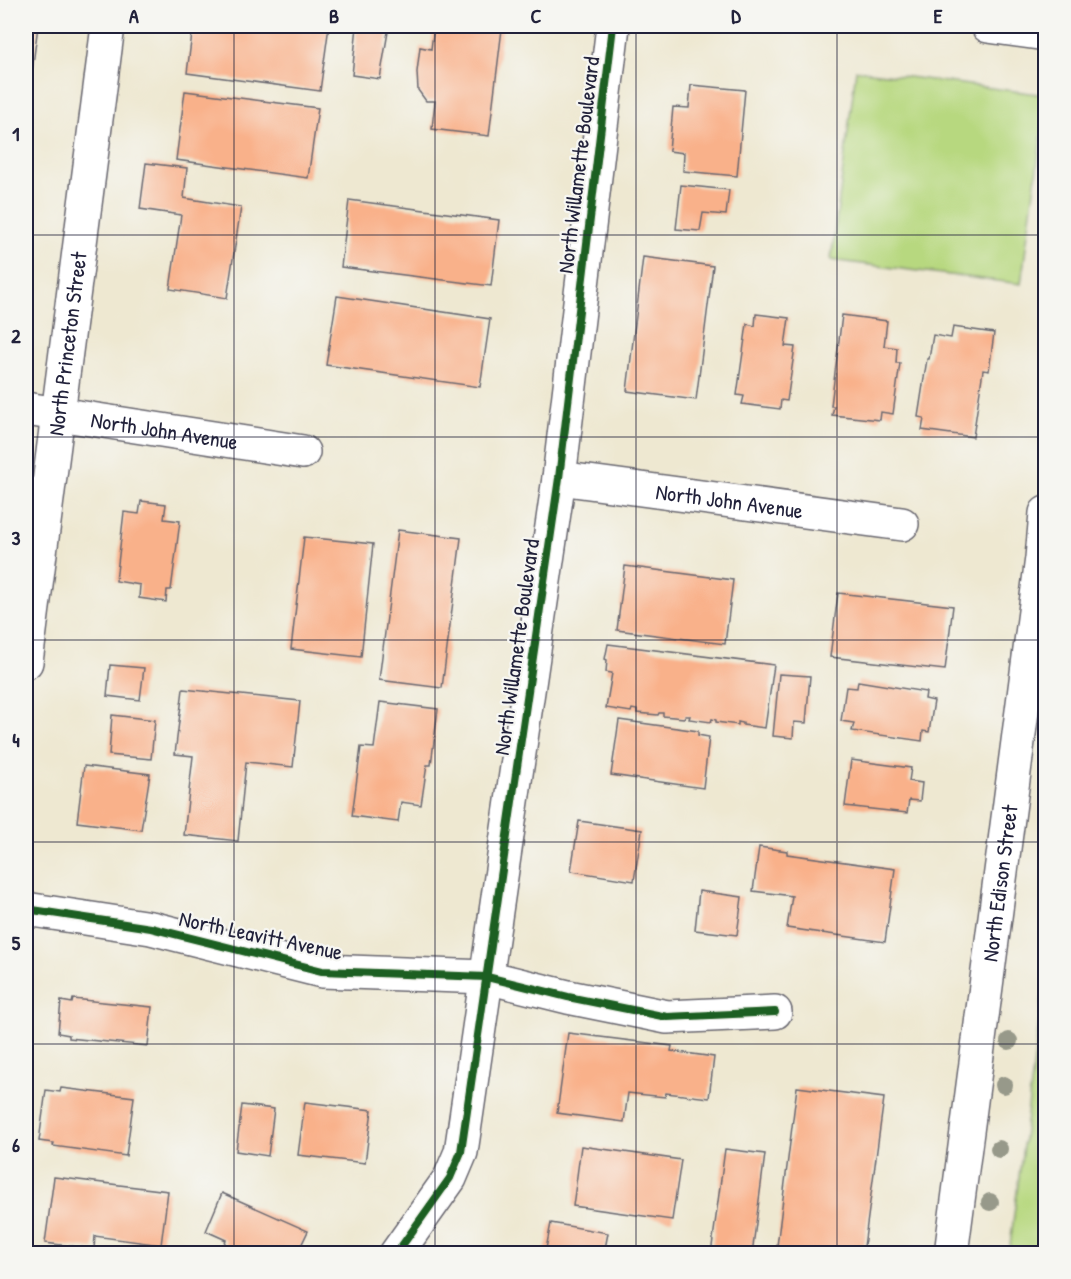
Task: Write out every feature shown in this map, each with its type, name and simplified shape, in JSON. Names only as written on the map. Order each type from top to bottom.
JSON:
[{"type":"street","name":"North Princeton Street","points":[[26,662],[108,26]]},
{"type":"street","name":"North Willamette Boulevard","points":[[396,1254],[450,1178],[461,1152],[559,478],[613,26]]},
{"type":"street","points":[[988,26],[1046,34]]},
{"type":"street","name":"North John Avenue","points":[[26,409],[303,452]]},
{"type":"street","name":"North John Avenue","points":[[559,478],[902,524]]},
{"type":"street","name":"North Edison Street","points":[[951,1254],[1046,513]]},
{"type":"street","name":"North Leavitt Avenue","points":[[26,909],[151,928],[322,971],[487,977],[568,997],[667,1017],[775,1012]]},
{"type":"green space","points":[[856,70],[1045,95],[1045,110],[1021,284],[831,260]]},
{"type":"green space","points":[[1045,978],[1045,1253],[1009,1253]]},
{"type":"building","points":[[26,26],[38,26],[27,109],[26,109]]},
{"type":"building","points":[[193,26],[329,26],[320,91],[187,73]]},
{"type":"building","points":[[357,26],[389,26],[380,79],[352,75]]},
{"type":"building","points":[[434,26],[475,26],[502,29],[489,136],[432,129],[435,101],[426,101],[418,90],[417,72],[420,47],[431,49]]},
{"type":"building","points":[[691,85],[745,90],[737,176],[683,171],[684,153],[669,151],[673,107],[689,108]]},
{"type":"building","points":[[185,91],[318,108],[308,178],[176,160]]},
{"type":"building","points":[[146,163],[187,168],[184,198],[241,207],[227,298],[170,289],[181,215],[140,209]]},
{"type":"building","points":[[681,185],[729,190],[726,215],[703,213],[700,231],[676,229]]},
{"type":"building","points":[[349,200],[499,220],[491,286],[341,267]]},
{"type":"building","points":[[643,257],[713,266],[696,400],[627,391]]},
{"type":"building","points":[[337,296],[490,319],[480,387],[326,365]]},
{"type":"building","points":[[756,314],[789,318],[785,346],[795,347],[787,401],[781,400],[780,409],[742,404],[744,396],[737,395],[747,324],[755,326]]},
{"type":"building","points":[[842,315],[887,321],[884,346],[897,348],[896,363],[900,363],[893,414],[881,412],[880,420],[832,415],[834,406],[831,406]]},
{"type":"building","points":[[953,327],[994,333],[989,371],[983,370],[973,437],[922,430],[924,418],[918,417],[933,335],[951,338]]},
{"type":"building","points":[[141,501],[166,504],[164,519],[180,521],[171,590],[167,590],[166,602],[139,598],[140,585],[116,581],[124,512],[139,514]]},
{"type":"building","points":[[398,530],[461,538],[442,688],[379,680]]},
{"type":"building","points":[[304,537],[373,544],[361,657],[291,649]]},
{"type":"building","points":[[625,566],[733,580],[725,644],[617,630]]},
{"type":"building","points":[[838,593],[953,606],[945,670],[830,657]]},
{"type":"building","points":[[608,644],[774,665],[765,728],[743,725],[738,722],[738,725],[716,722],[712,719],[711,722],[689,719],[690,716],[684,718],[663,716],[663,713],[658,715],[637,713],[637,710],[632,709],[631,712],[606,708],[612,673],[606,672],[607,660],[605,659]]},
{"type":"building","points":[[110,665],[144,668],[140,700],[107,696]]},
{"type":"building","points":[[779,674],[810,676],[806,723],[794,722],[793,738],[773,736]]},
{"type":"building","points":[[858,681],[926,692],[925,699],[934,701],[929,732],[923,731],[922,741],[852,731],[854,723],[841,721],[846,687],[857,688]]},
{"type":"building","points":[[183,689],[300,701],[293,767],[246,762],[238,841],[184,835],[193,756],[175,754]]},
{"type":"building","points":[[380,702],[438,709],[431,765],[427,765],[421,805],[401,802],[398,822],[352,816],[361,747],[374,748]]},
{"type":"building","points":[[112,715],[155,720],[151,759],[109,755]]},
{"type":"building","points":[[619,720],[698,731],[698,735],[709,737],[703,788],[611,775]]},
{"type":"building","points":[[851,760],[911,768],[909,781],[922,783],[920,801],[909,800],[907,813],[845,806]]},
{"type":"building","points":[[84,766],[150,774],[141,830],[77,822]]},
{"type":"building","points":[[579,821],[642,830],[634,881],[571,871]]},
{"type":"building","points":[[759,847],[787,851],[787,854],[895,869],[885,942],[787,928],[792,896],[753,891]]},
{"type":"building","points":[[699,891],[742,897],[737,935],[695,930]]},
{"type":"building","points":[[73,999],[152,1007],[148,1046],[69,1038],[69,1035],[58,1033],[61,1001],[72,1003]]},
{"type":"building","points":[[568,1033],[672,1046],[671,1051],[714,1057],[709,1098],[666,1093],[665,1097],[628,1093],[624,1122],[557,1113]]},
{"type":"building","points":[[797,1087],[884,1098],[863,1254],[776,1254]]},
{"type":"building","points":[[61,1088],[134,1097],[126,1156],[53,1146],[54,1143],[39,1141],[46,1090],[60,1092]]},
{"type":"building","points":[[305,1102],[372,1110],[365,1163],[298,1155]]},
{"type":"building","points":[[242,1105],[274,1109],[268,1156],[236,1151]]},
{"type":"building","points":[[581,1146],[681,1160],[672,1220],[573,1206]]},
{"type":"building","points":[[725,1149],[765,1154],[752,1254],[711,1254]]},
{"type":"building","points":[[54,1177],[168,1191],[161,1245],[95,1236],[94,1249],[45,1243]]},
{"type":"building","points":[[222,1193],[308,1231],[297,1254],[220,1254],[226,1240],[206,1231]]},
{"type":"building","points":[[551,1223],[608,1233],[604,1254],[545,1254]]},
{"type":"cycle path","points":[[396,1254],[450,1178],[461,1152],[559,478],[613,26]]},
{"type":"cycle path","points":[[26,909],[151,928],[322,971],[487,977],[568,997],[667,1017],[775,1012]]}]
